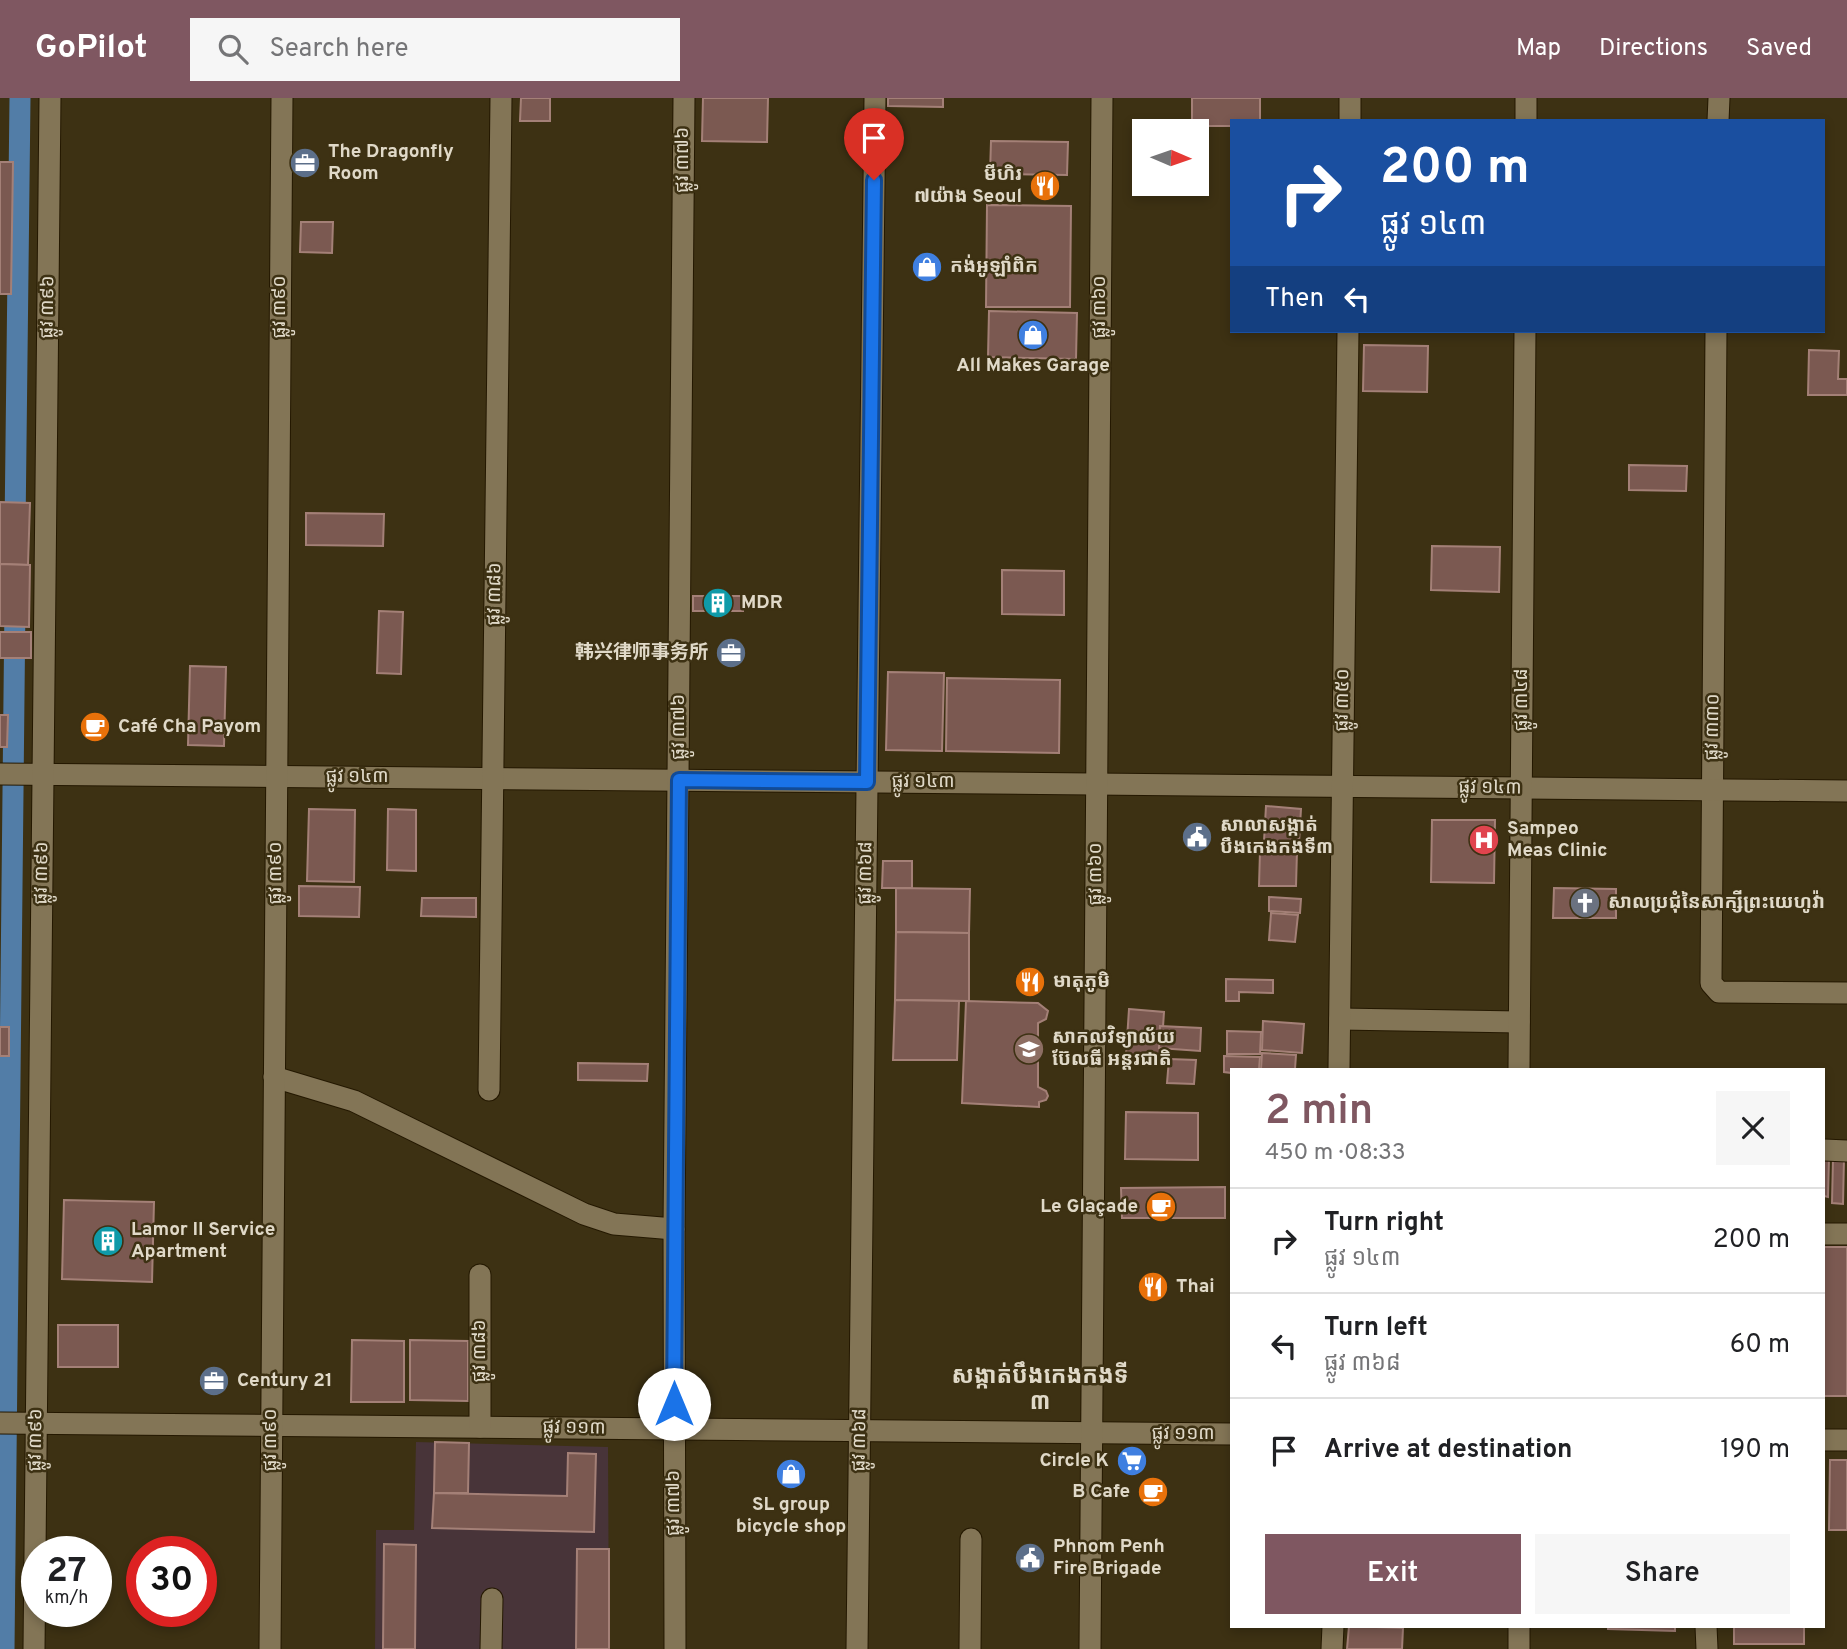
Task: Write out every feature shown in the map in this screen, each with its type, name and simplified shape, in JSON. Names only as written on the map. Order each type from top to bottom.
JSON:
[{"type":"street","name":"ផ្លូវ ៣៩៦","points":[[34,1649],[18,1423],[50,98]]},
{"type":"street","name":"ផ្លូវ ៣៩០","points":[[270,1649],[282,98]]},
{"type":"street","name":"ផ្លូវ ៣៨៦","points":[[488,1090],[500,98]]},
{"type":"street","name":"ផ្លូវ ៣៧៦","points":[[675,1649],[674,1229],[684,98]]},
{"type":"street","name":"ផ្លូវ ៣៦៨","points":[[858,1649],[875,98]]},
{"type":"street","name":"ផ្លូវ ៣៦០","points":[[1090,1649],[1102,98]]},
{"type":"street","points":[[1350,98],[1350,119]]},
{"type":"street","points":[[1526,98],[1526,119]]},
{"type":"street","points":[[1718,119],[1719,98]]},
{"type":"street","name":"ផ្លូវ ៣៥០","points":[[1339,1068],[1348,333]]},
{"type":"street","name":"ផ្លូវ ៣៤៨","points":[[1519,1068],[1525,333]]},
{"type":"street","name":"ផ្លូវ ៣៣០","points":[[1716,333],[1711,983],[1719,992],[1847,993]]},
{"type":"street","name":"ផ្លូវ ១៤៣","points":[[0,775],[1847,791]]},
{"type":"street","points":[[1340,1019],[1519,1022]]},
{"type":"street","points":[[274,1077],[354,1101],[584,1214],[614,1224],[674,1229]]},
{"type":"street","points":[[1825,1150],[1847,1151]]},
{"type":"street","points":[[1825,1234],[1847,1234]]},
{"type":"street","name":"ផ្លូវ ៣៨៦","points":[[480,1275],[480,1427]]},
{"type":"street","name":"ផ្លូវ ១១៣","points":[[18,1423],[1230,1434]]},
{"type":"street","points":[[1825,1440],[1847,1440]]},
{"type":"street","points":[[970,1649],[971,1538]]},
{"type":"street","points":[[491,1649],[492,1600]]},
{"type":"street","points":[[1332,1649],[1333,1628]]},
{"type":"street","points":[[1519,1628],[1519,1649]]},
{"type":"street","points":[[1706,1628],[1707,1649]]},
{"type":"shaded area","points":[[416,1442],[608,1447],[609,1649],[375,1649],[376,1530],[414,1530]]},
{"type":"building","points":[[521,98],[550,98],[550,121],[520,121]]},
{"type":"building","points":[[703,98],[768,98],[767,142],[702,141]]},
{"type":"building","points":[[888,98],[943,98],[943,107],[888,106]]},
{"type":"building","points":[[1192,98],[1260,98],[1260,119],[1230,119],[1230,126],[1209,126],[1209,119],[1192,119]]},
{"type":"building","points":[[991,141],[1068,142],[1067,175],[990,174]]},
{"type":"building","points":[[0,162],[13,162],[11,294],[0,294]]},
{"type":"building","points":[[987,205],[1071,206],[1070,307],[986,307]]},
{"type":"building","points":[[301,222],[333,222],[332,253],[300,252]]},
{"type":"building","name":"All Makes Garage","points":[[989,311],[1077,313],[1076,359],[988,357]]},
{"type":"building","points":[[1364,345],[1428,346],[1427,392],[1363,391]]},
{"type":"building","points":[[1809,350],[1839,351],[1838,379],[1847,379],[1847,395],[1808,395]]},
{"type":"building","points":[[1629,465],[1687,466],[1686,491],[1629,490]]},
{"type":"building","points":[[0,502],[30,503],[28,565],[0,564]]},
{"type":"building","points":[[306,513],[384,514],[383,546],[306,545]]},
{"type":"building","points":[[1432,546],[1500,547],[1499,592],[1431,590]]},
{"type":"building","points":[[0,564],[30,565],[29,627],[0,626]]},
{"type":"building","points":[[1002,570],[1064,571],[1064,615],[1002,614]]},
{"type":"building","name":"MDR","points":[[693,596],[743,596],[743,611],[693,611]]},
{"type":"building","points":[[379,611],[403,612],[401,674],[377,673]]},
{"type":"building","points":[[0,632],[31,632],[31,658],[0,658]]},
{"type":"building","points":[[190,666],[226,667],[224,746],[188,745]]},
{"type":"building","points":[[888,672],[944,673],[942,751],[886,750]]},
{"type":"building","points":[[947,678],[1060,680],[1059,753],[946,751]]},
{"type":"building","points":[[0,715],[8,715],[7,747],[0,747]]},
{"type":"building","points":[[1266,806],[1301,809],[1299,843],[1264,841]]},
{"type":"building","points":[[309,809],[355,810],[354,882],[307,881]]},
{"type":"building","points":[[388,809],[416,810],[416,871],[387,870]]},
{"type":"building","points":[[1432,820],[1495,820],[1494,883],[1431,882]]},
{"type":"building","points":[[1260,851],[1297,851],[1296,886],[1259,886]]},
{"type":"building","points":[[883,861],[912,861],[912,888],[882,888]]},
{"type":"building","points":[[299,886],[360,887],[359,917],[299,916]]},
{"type":"building","points":[[896,888],[970,889],[969,933],[896,932]]},
{"type":"building","name":"សាលប្រជុំនៃសាក្សីព្រះយេហូវ៉ា","points":[[1554,888],[1616,889],[1616,918],[1553,918]]},
{"type":"building","points":[[1269,897],[1301,899],[1300,913],[1269,911]]},
{"type":"building","points":[[422,898],[476,898],[476,917],[421,916]]},
{"type":"building","points":[[1271,913],[1298,915],[1295,942],[1269,940]]},
{"type":"building","points":[[896,932],[969,933],[969,1001],[895,1000]]},
{"type":"building","points":[[1226,979],[1273,980],[1273,993],[1239,992],[1239,1001],[1226,1001]]},
{"type":"building","points":[[895,1000],[959,1001],[957,1060],[893,1060]]},
{"type":"building","points":[[966,1001],[1038,1003],[1048,1011],[1046,1019],[1038,1023],[1038,1087],[1046,1091],[1048,1096],[1046,1100],[1039,1102],[1039,1107],[962,1103]]},
{"type":"building","points":[[1129,1009],[1164,1012],[1161,1057],[1126,1055]]},
{"type":"building","points":[[1263,1021],[1304,1024],[1302,1053],[1262,1050]]},
{"type":"building","points":[[1160,1026],[1201,1028],[1200,1051],[1159,1048]]},
{"type":"building","points":[[0,1027],[9,1027],[9,1056],[0,1056]]},
{"type":"building","points":[[1227,1031],[1261,1032],[1260,1054],[1227,1054]]},
{"type":"building","points":[[1262,1053],[1296,1055],[1295,1068],[1261,1068]]},
{"type":"building","points":[[1224,1056],[1260,1057],[1259,1068],[1230,1068],[1230,1073],[1224,1072]]},
{"type":"building","points":[[1169,1059],[1196,1060],[1194,1084],[1167,1083]]},
{"type":"building","points":[[578,1063],[648,1064],[647,1081],[578,1080]]},
{"type":"building","points":[[1126,1112],[1198,1113],[1198,1160],[1125,1159]]},
{"type":"building","points":[[1825,1158],[1829,1158],[1828,1197],[1825,1196]]},
{"type":"building","points":[[1833,1158],[1844,1158],[1843,1204],[1832,1203]]},
{"type":"building","points":[[1225,1187],[1225,1218],[1122,1218],[1121,1188]]},
{"type":"building","name":"Lamor II Service Apartment","points":[[64,1200],[154,1202],[152,1282],[62,1279]]},
{"type":"building","points":[[1825,1247],[1847,1247],[1847,1396],[1825,1396]]},
{"type":"building","points":[[58,1325],[118,1325],[118,1367],[58,1367]]},
{"type":"building","points":[[352,1340],[404,1341],[404,1402],[351,1402]]},
{"type":"building","points":[[410,1340],[468,1341],[468,1401],[410,1400]]},
{"type":"building","points":[[435,1442],[469,1443],[468,1493],[434,1493]]},
{"type":"building","points":[[568,1453],[596,1454],[594,1532],[432,1528],[434,1493],[567,1496]]},
{"type":"building","points":[[1830,1460],[1847,1460],[1847,1530],[1829,1530]]},
{"type":"building","points":[[384,1544],[416,1545],[415,1649],[383,1649]]},
{"type":"building","points":[[577,1549],[609,1549],[609,1649],[576,1649]]},
{"type":"building","points":[[1349,1628],[1403,1628],[1402,1649],[1347,1649]]},
{"type":"building","points":[[1675,1628],[1675,1631],[1608,1629]]},
{"type":"building","points":[[1734,1628],[1804,1628],[1804,1644],[1734,1644]]},
{"type":"waterway","points":[[15,530],[20,98]]},
{"type":"waterway","points":[[4,1649],[15,601]]},
{"type":"place","name":"The Dragonfly Room","points":[[305,163]]},
{"type":"place","name":"មីហិរ ៧យ៉ាង Seoul","points":[[1045,186]]},
{"type":"place","name":"កង់អូឡាំពិក","points":[[927,267]]},
{"type":"place","name":"All Makes Garage","points":[[1033,335]]},
{"type":"place","name":"MDR","points":[[718,603]]},
{"type":"place","name":"韩兴律师事务所","points":[[731,653]]},
{"type":"place","name":"Café Cha Payom","points":[[95,727]]},
{"type":"place","name":"សាលាសង្កាត់ បឹងកេងកងទី៣","points":[[1197,837]]},
{"type":"place","name":"Sampeo Meas Clinic","points":[[1484,840]]},
{"type":"place","name":"សាលប្រជុំនៃសាក្សីព្រះយេហូវ៉ា","points":[[1585,903]]},
{"type":"place","name":"មាតុភូមិ","points":[[1030,982]]},
{"type":"place","name":"សាកលវិទ្យាល័យ ប៊ែលធី អន្តរជាតិ","points":[[1029,1049]]},
{"type":"place","name":"Le Glaçade","points":[[1161,1207]]},
{"type":"place","name":"Lamor II Service Apartment","points":[[108,1241]]},
{"type":"place","name":"Thai","points":[[1153,1287]]},
{"type":"place","name":"Century 21","points":[[214,1381]]},
{"type":"place","name":"Circle K","points":[[1132,1461]]},
{"type":"place","name":"SL group bicycle shop","points":[[791,1474]]},
{"type":"place","name":"B Cafe","points":[[1153,1492]]},
{"type":"place","name":"Phnom Penh Fire Brigade","points":[[1030,1558]]},
{"type":"district","name":"សង្កាត់បឹងកេងកងទី ៣","points":[[1040,1390]]},
{"type":"route","points":[[674,1404],[679,780],[867,782],[874,180]]}]
